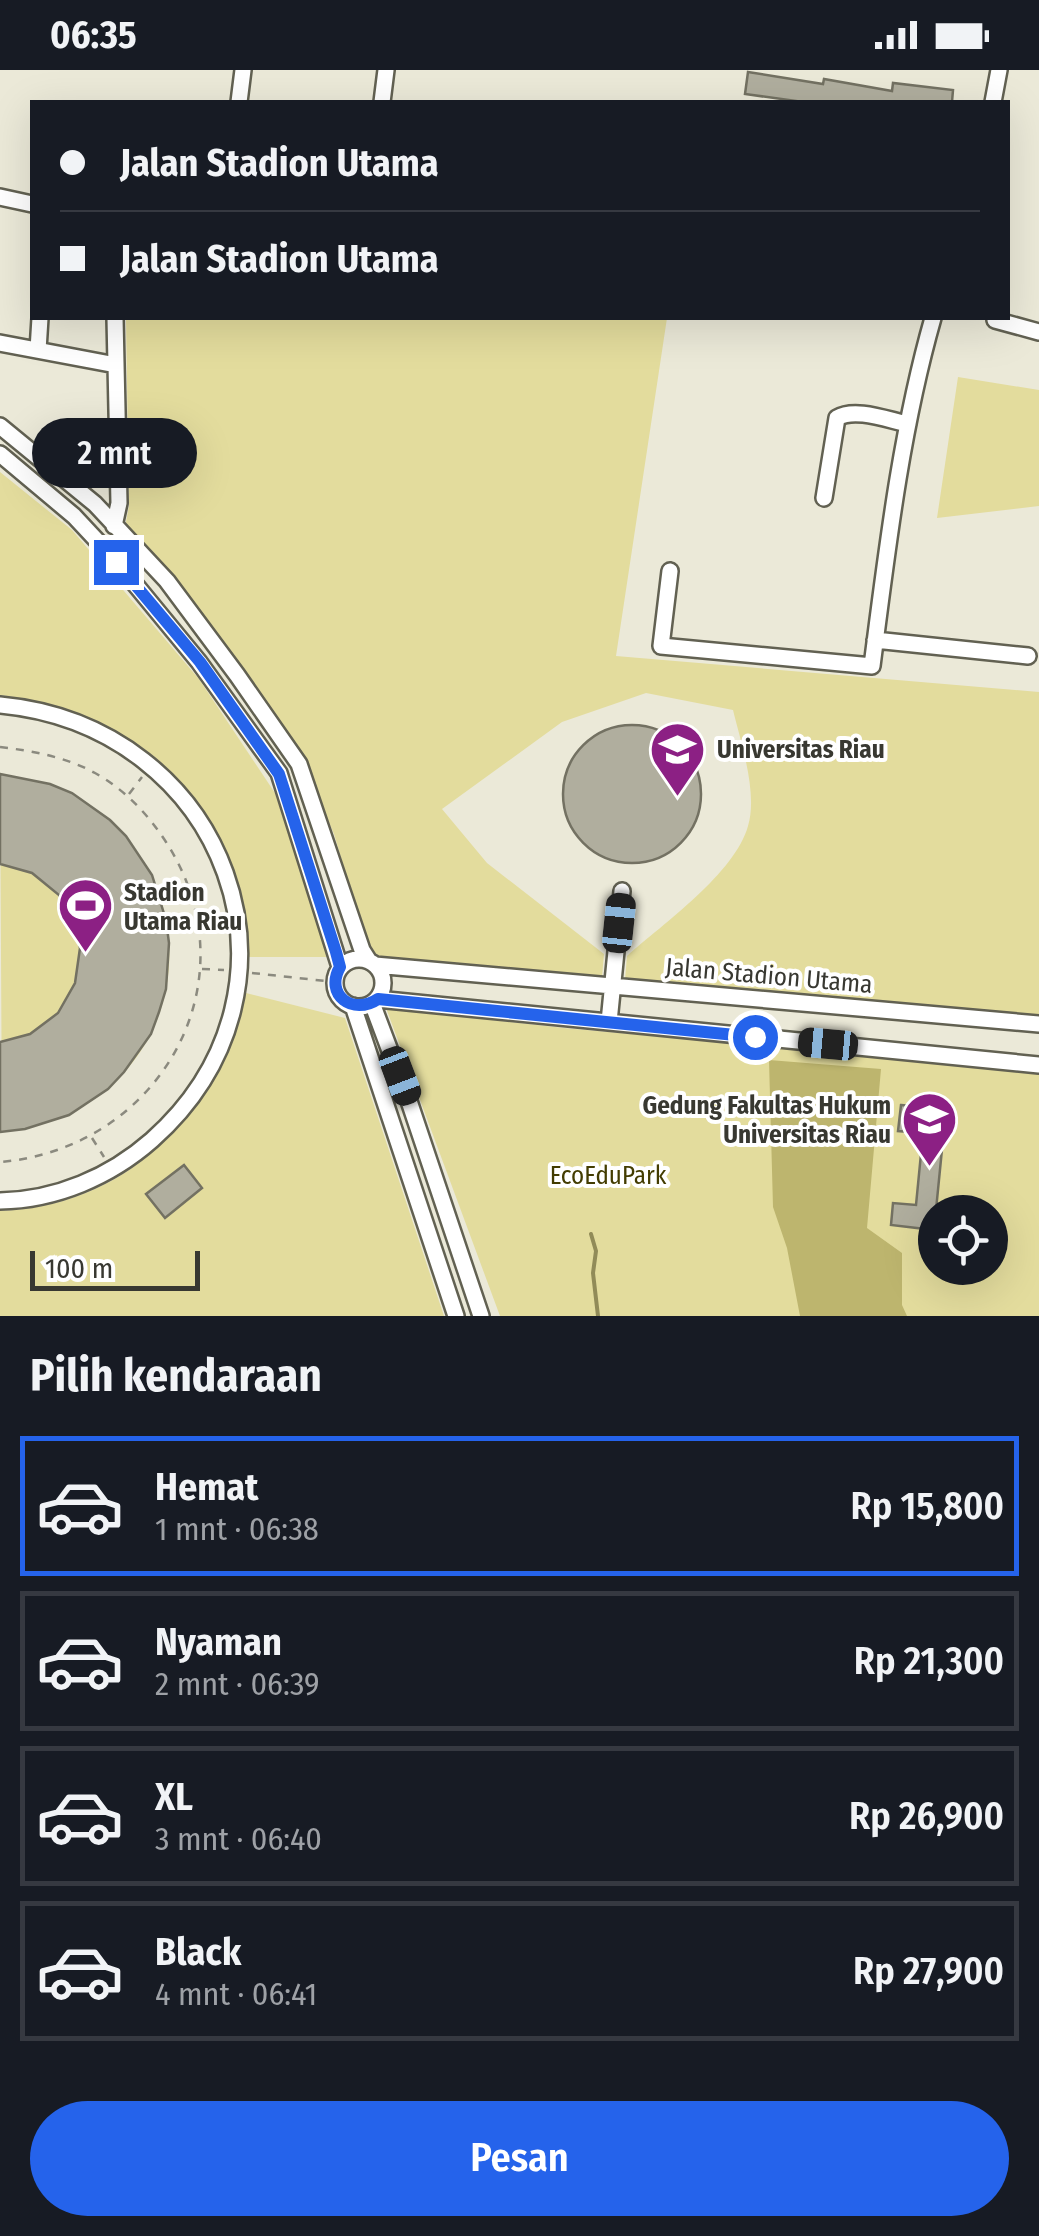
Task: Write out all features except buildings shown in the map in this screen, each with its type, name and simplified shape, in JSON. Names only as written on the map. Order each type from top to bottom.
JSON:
[{"type":"street","points":[[238,100],[243,70]]},
{"type":"street","points":[[382,100],[386,70]]},
{"type":"street","points":[[993,100],[999,70]]},
{"type":"street","points":[[0,197],[30,204]]},
{"type":"street","points":[[38,350],[40,320]]},
{"type":"street","points":[[114,526],[119,503],[115,320]]},
{"type":"street","points":[[670,571],[660,646],[872,666],[908,424],[918,370],[933,320]]},
{"type":"street","points":[[995,320],[1039,332]]},
{"type":"street","points":[[0,343],[116,365]]},
{"type":"street","points":[[824,498],[837,418],[854,414],[908,424]]},
{"type":"street","points":[[0,426],[95,504],[167,581],[299,764],[360,946],[382,979],[375,1001],[479,1309],[455,1314],[353,1006],[339,997],[337,974],[298,826],[279,774],[200,662],[116,562],[74,516],[0,454]]},
{"type":"street","points":[[875,640],[1028,656]]},
{"type":"street","points":[[0,705],[42,710],[72,719],[102,732],[152,764],[188,804],[214,845],[234,906],[224,1035],[196,1093],[176,1118],[112,1170],[69,1189],[0,1201]]},
{"type":"street","points":[[298,826],[319,818]]},
{"type":"street","points":[[609,1022],[622,891]]},
{"type":"street","points":[[337,974],[353,959],[372,963]]},
{"type":"street","name":"Jalan Stadion Utama","points":[[372,963],[1039,1024]]},
{"type":"street","points":[[353,1006],[375,1001],[1039,1065]]},
{"type":"path","points":[[0,746],[42,752],[94,772],[128,795],[151,819],[178,861],[198,910],[200,968],[195,1004],[176,1051],[154,1083],[92,1136],[30,1160],[0,1162]]},
{"type":"path","points":[[128,795],[152,764]]},
{"type":"path","points":[[200,968],[337,974]]},
{"type":"path","points":[[92,1136],[112,1170]]},
{"type":"green space","points":[[126,320],[667,320],[616,656],[1039,692],[1039,1020],[625,980],[627,956],[714,879],[741,844],[751,813],[747,768],[733,710],[646,693],[562,722],[442,809],[487,863],[604,954],[602,977],[371,959],[334,834],[302,761],[124,532],[129,506]]},
{"type":"green space","points":[[958,377],[1039,390],[1039,506],[937,518]]},
{"type":"green space","points":[[0,472],[72,530],[199,679],[275,793],[328,957],[246,957],[241,909],[227,859],[209,820],[185,786],[156,758],[123,735],[85,717],[0,695]]},
{"type":"green space","name":"Stadion Utama Riau","points":[[0,774],[74,797],[127,839],[159,894],[169,954],[159,1015],[128,1069],[75,1110],[2,1132]]},
{"type":"green space","points":[[242,992],[345,1018],[444,1316],[0,1316],[0,1211],[47,1205],[89,1192],[127,1172],[160,1145],[211,1077]]},
{"type":"green space","name":"EcoEduPark","points":[[386,1008],[1039,1071],[1039,1316],[500,1316]]},
{"type":"shaded area","points":[[769,1060],[881,1069],[867,1228],[902,1253],[902,1305],[907,1316],[800,1316],[787,1248],[773,1207]]},
{"type":"waterway","points":[[591,1234],[596,1251],[593,1273],[598,1316]]},
{"type":"place","name":"Universitas Riau","points":[[678,798]]},
{"type":"place","name":"Stadion Utama Riau","points":[[85,955]]},
{"type":"place","name":"Gedung Fakultas Hukum Universitas Riau","points":[[930,1168]]},
{"type":"route","points":[[116,562],[200,662],[279,774],[336,952],[340,967],[334,982],[344,1002],[360,1007],[378,999],[755,1037]]}]
